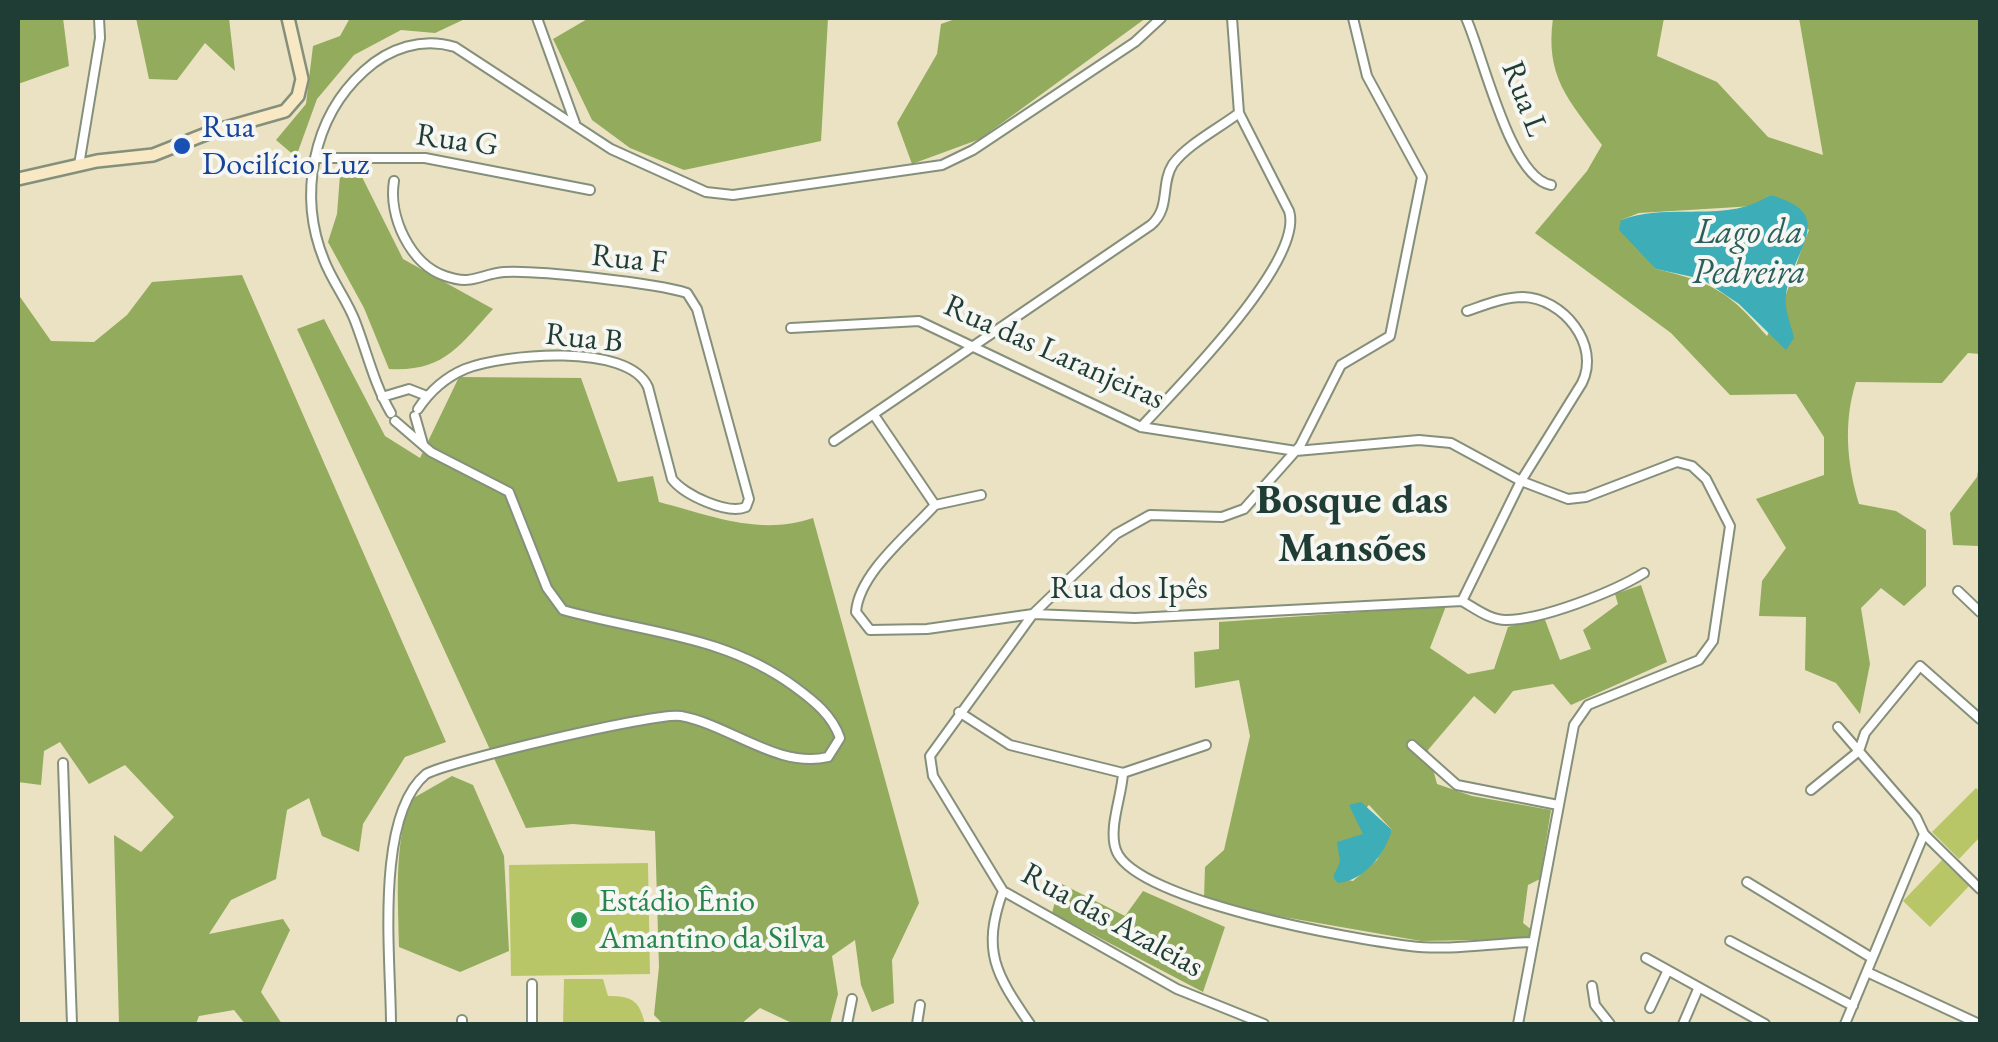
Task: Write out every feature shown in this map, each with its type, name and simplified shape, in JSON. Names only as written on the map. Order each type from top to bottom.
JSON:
[{"type":"main road","points":[[18,180],[79,164],[153,155],[204,134],[285,111],[298,96],[302,79],[288,18]]},
{"type":"street","points":[[79,164],[89,118],[99,18]]},
{"type":"street","points":[[537,18],[575,122]]},
{"type":"street","points":[[391,1024],[393,834],[408,795],[426,774],[662,714],[714,725],[800,760],[828,757],[840,738],[824,710],[771,670],[736,651],[704,640],[563,610],[547,588],[509,492],[424,444],[393,417],[356,323],[320,247],[310,194],[315,158],[326,123],[353,81],[392,51],[417,44],[455,47],[611,149],[718,194],[925,170],[973,150],[1135,42],[1161,18]]},
{"type":"street","points":[[1140,427],[1254,300],[1290,229],[1289,211],[1238,114],[1232,18]]},
{"type":"street","name":"Rua das Azaleias","points":[[1264,1024],[1177,989],[1002,891],[930,767],[933,746],[1033,614],[1132,522],[1176,512],[1234,514],[1252,501],[1296,451],[1340,365],[1384,342],[1394,328],[1423,190],[1419,168],[1367,76],[1353,18]]},
{"type":"street","name":"Rua L","points":[[1468,19],[1514,149],[1534,179],[1552,185]]},
{"type":"street","points":[[834,441],[976,348],[1158,218],[1171,167],[1238,114]]},
{"type":"street","name":"Rua G","points":[[315,158],[425,158],[590,190]]},
{"type":"street","name":"Rua F","points":[[394,182],[393,207],[403,232],[423,262],[444,276],[478,282],[503,272],[687,293],[697,308],[749,498],[746,507],[733,510]]},
{"type":"street","points":[[1462,601],[1521,481],[1582,384],[1588,366],[1584,346],[1562,312],[1538,300],[1506,299],[1468,310]]},
{"type":"street","name":"Rua das Laranjeiras","points":[[792,328],[918,321],[1140,427],[1296,451],[1438,440],[1466,448],[1521,481],[1576,499],[1684,463],[1706,480],[1730,526],[1708,651],[1699,660],[1600,700],[1580,714],[1571,736],[1518,1024]]},
{"type":"street","name":"Rua B","points":[[424,444],[416,413],[426,396],[448,378],[488,362],[565,355],[628,367],[643,376],[648,387],[672,479],[680,489],[733,510]]},
{"type":"street","points":[[382,397],[408,389],[426,396]]},
{"type":"street","points":[[874,416],[935,505],[981,495]]},
{"type":"street","name":"Rua dos Ipês","points":[[935,505],[872,575],[856,606],[864,626],[893,631],[1033,614],[1135,618],[1462,601],[1494,618],[1512,620],[1608,591],[1644,573]]},
{"type":"street","points":[[1958,591],[1980,612]]},
{"type":"street","points":[[1811,790],[1860,752],[1866,733],[1920,666],[1980,718]]},
{"type":"street","points":[[958,712],[1010,745],[1123,773],[1206,745]]},
{"type":"street","points":[[1838,727],[1916,817],[1924,834],[1980,889]]},
{"type":"street","points":[[1412,746],[1457,785],[1558,805]]},
{"type":"street","points":[[63,763],[72,1024]]},
{"type":"street","points":[[1123,773],[1115,841],[1118,854],[1129,867],[1195,899],[1257,919],[1410,946],[1533,942]]},
{"type":"street","points":[[1845,1024],[1924,834]]},
{"type":"street","points":[[1747,882],[1872,958]]},
{"type":"street","points":[[1002,891],[991,929],[993,958],[1030,1024]]},
{"type":"street","points":[[1730,941],[1853,1006]]},
{"type":"street","points":[[1646,958],[1765,1024]]},
{"type":"street","points":[[1650,1008],[1667,972]]},
{"type":"street","points":[[1866,972],[1979,1024]]},
{"type":"street","points":[[532,984],[532,1024]]},
{"type":"street","points":[[1592,986],[1595,1005],[1610,1024]]},
{"type":"street","points":[[1684,1024],[1698,988]]},
{"type":"street","points":[[847,1024],[852,999]]},
{"type":"street","points":[[917,1024],[920,1005]]},
{"type":"green space","points":[[18,18],[63,18],[69,66],[18,84]]},
{"type":"green space","points":[[136,18],[229,18],[235,71],[205,43],[177,80],[149,79]]},
{"type":"green space","points":[[350,18],[467,18],[435,33],[401,30],[354,55],[317,99],[296,157],[276,140],[306,104],[313,46],[340,36]]},
{"type":"green space","points":[[589,18],[828,18],[821,141],[684,170],[630,148],[592,120],[553,39]]},
{"type":"green space","points":[[958,18],[1146,18],[980,139],[912,164],[897,123],[937,54],[941,24]]},
{"type":"green space","points":[[1553,18],[1664,18],[1657,56],[1717,82],[1768,137],[1823,155],[1799,18],[1980,18],[1980,354],[1968,353],[1942,383],[1856,382],[1849,412],[1848,443],[1859,504],[1896,511],[1926,530],[1926,586],[1904,606],[1881,588],[1861,608],[1870,664],[1860,714],[1836,683],[1805,670],[1806,617],[1759,616],[1762,581],[1786,548],[1756,499],[1824,475],[1824,437],[1796,394],[1730,395],[1671,333],[1535,233],[1587,171],[1602,145],[1562,86],[1551,39]],"holes":[[[1770,195],[1809,230],[1767,336],[1719,291],[1656,269],[1621,220],[1639,213],[1754,206]]]},
{"type":"green space","points":[[340,175],[362,177],[403,259],[493,309],[460,345],[437,361],[408,369],[389,369],[364,308],[328,242],[337,214]]},
{"type":"green space","points":[[242,275],[446,742],[405,757],[363,824],[359,852],[322,836],[309,798],[287,810],[276,879],[231,900],[209,934],[283,919],[290,930],[261,992],[282,1024],[245,1024],[234,1010],[199,1016],[196,1024],[119,1024],[114,835],[141,852],[174,817],[125,765],[89,784],[60,742],[44,751],[41,785],[18,782],[18,294],[51,341],[94,342],[127,315],[152,282]]},
{"type":"green space","points":[[324,319],[385,436],[420,458],[459,377],[581,378],[618,482],[653,476],[659,502],[736,522],[774,525],[813,518],[919,903],[892,960],[894,1003],[872,1012],[861,985],[855,940],[832,956],[838,994],[830,1024],[794,1024],[760,1008],[741,1024],[663,1024],[654,1015],[659,967],[655,831],[573,824],[526,828],[297,329]]},
{"type":"green space","points":[[1980,460],[1980,546],[1953,545],[1950,513],[1977,477]]},
{"type":"green space","points":[[1641,585],[1667,662],[1571,705],[1553,684],[1513,691],[1495,714],[1474,696],[1428,750],[1437,784],[1472,796],[1551,810],[1540,879],[1528,885],[1523,923],[1532,930],[1530,939],[1421,941],[1232,908],[1204,898],[1205,867],[1224,850],[1250,736],[1239,680],[1195,688],[1194,652],[1219,649],[1219,622],[1446,606],[1430,648],[1468,674],[1494,669],[1508,627],[1544,617],[1560,660],[1591,649],[1583,630],[1618,604],[1615,594]],"holes":[[[1369,805],[1392,830],[1377,860],[1353,881],[1333,877],[1364,834],[1358,817]]]},
{"type":"green space","points":[[452,776],[473,785],[504,856],[509,951],[460,972],[399,947],[399,855],[410,800]]},
{"type":"green space","points":[[1976,788],[1980,792],[1980,837],[1959,859],[1932,832]]},
{"type":"green space","points":[[1942,860],[1969,886],[1930,927],[1903,901]]},
{"type":"green space","name":"Estádio Ênio Amantino da Silva","points":[[648,863],[650,974],[511,976],[509,865]]},
{"type":"green space","points":[[1060,883],[1125,916],[1143,891],[1225,927],[1203,992],[1052,913]]},
{"type":"green space","points":[[564,979],[603,979],[608,996],[633,1001],[645,1024],[563,1024]]},
{"type":"water","name":"Lago da Pedreira","points":[[1770,195],[1793,204],[1804,214],[1808,226],[1787,288],[1787,310],[1794,338],[1786,350],[1739,304],[1702,279],[1656,269],[1619,230],[1621,220],[1639,215],[1735,209]]},
{"type":"water","points":[[1361,802],[1392,830],[1384,848],[1365,872],[1338,883],[1333,877],[1340,862],[1337,842],[1363,834],[1349,805]]},
{"type":"place","name":"Rua Docilício Luz","points":[[182,146]]},
{"type":"place","name":"Estádio Ênio Amantino da Silva","points":[[579,920]]},
{"type":"district","name":"Bosque das Mansões","points":[[1352,526]]}]
